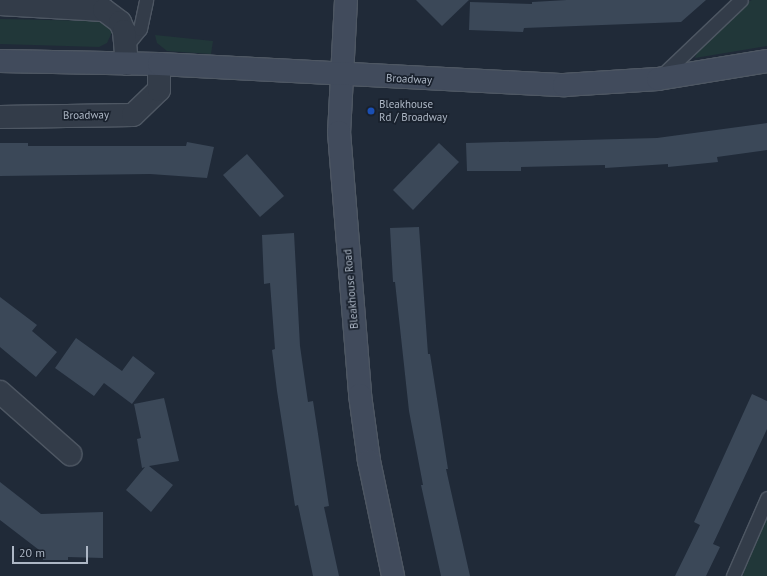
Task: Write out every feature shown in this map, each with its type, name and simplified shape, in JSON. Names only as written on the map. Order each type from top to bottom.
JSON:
[{"type":"street","name":"Bleakhouse Road","points":[[346,0],[339,132],[360,395],[369,461],[394,576]]},
{"type":"street","points":[[0,4],[104,10],[120,22],[124,31],[127,55]]},
{"type":"street","name":"Broadway","points":[[0,61],[127,55],[160,64],[341,75],[564,85],[658,79],[767,61]]},
{"type":"street","name":"Broadway","points":[[0,117],[133,115],[160,90],[160,64]]},
{"type":"street","points":[[0,392],[70,454]]},
{"type":"lane","points":[[127,55],[140,29],[146,0]]},
{"type":"lane","points":[[658,79],[741,0]]},
{"type":"lane","points":[[733,576],[767,498]]},
{"type":"green space","points":[[752,0],[767,0],[767,46],[695,58],[698,50],[738,7]]},
{"type":"green space","points":[[0,19],[99,21],[114,28],[107,43],[99,47],[0,44]]},
{"type":"green space","points":[[155,35],[213,41],[211,54],[167,51],[157,43]]},
{"type":"green space","points":[[767,518],[767,576],[743,576],[744,571]]},
{"type":"building","points":[[416,0],[469,0],[442,26]]},
{"type":"building","points":[[567,0],[706,0],[681,22],[524,28],[523,32],[469,30],[470,2],[532,4],[532,2]]},
{"type":"building","points":[[767,123],[767,150],[717,157],[718,162],[668,167],[668,164],[605,168],[605,165],[521,167],[521,171],[467,171],[466,143],[657,138]]},
{"type":"building","points":[[187,142],[214,147],[207,178],[150,174],[0,176],[0,143],[28,143],[28,146],[186,146]]},
{"type":"building","points":[[439,143],[459,162],[413,210],[393,190]]},
{"type":"building","points":[[247,154],[284,196],[260,217],[223,175]]},
{"type":"building","points":[[419,227],[428,354],[430,354],[448,469],[446,469],[470,576],[441,576],[421,485],[423,485],[409,411],[395,282],[393,282],[390,228]]},
{"type":"building","points":[[294,233],[300,346],[308,402],[313,401],[329,506],[324,507],[339,576],[313,576],[298,505],[295,506],[277,391],[272,350],[275,349],[270,283],[264,284],[262,235]]},
{"type":"building","points":[[0,297],[37,325],[32,331],[57,352],[36,377],[0,347]]},
{"type":"building","points":[[76,338],[122,371],[133,356],[155,373],[132,404],[104,383],[94,396],[55,368]]},
{"type":"building","points":[[752,394],[767,401],[767,429],[713,544],[720,547],[706,576],[675,576],[700,525],[694,522]]},
{"type":"building","points":[[164,398],[179,461],[149,466],[173,485],[151,512],[126,490],[145,467],[142,468],[137,439],[141,438],[134,404]]},
{"type":"building","points":[[0,482],[41,514],[103,512],[103,558],[68,557],[68,560],[43,560],[43,553],[0,520]]},
{"type":"place","name":"Bleakhouse Rd / Broadway","points":[[371,111]]}]
